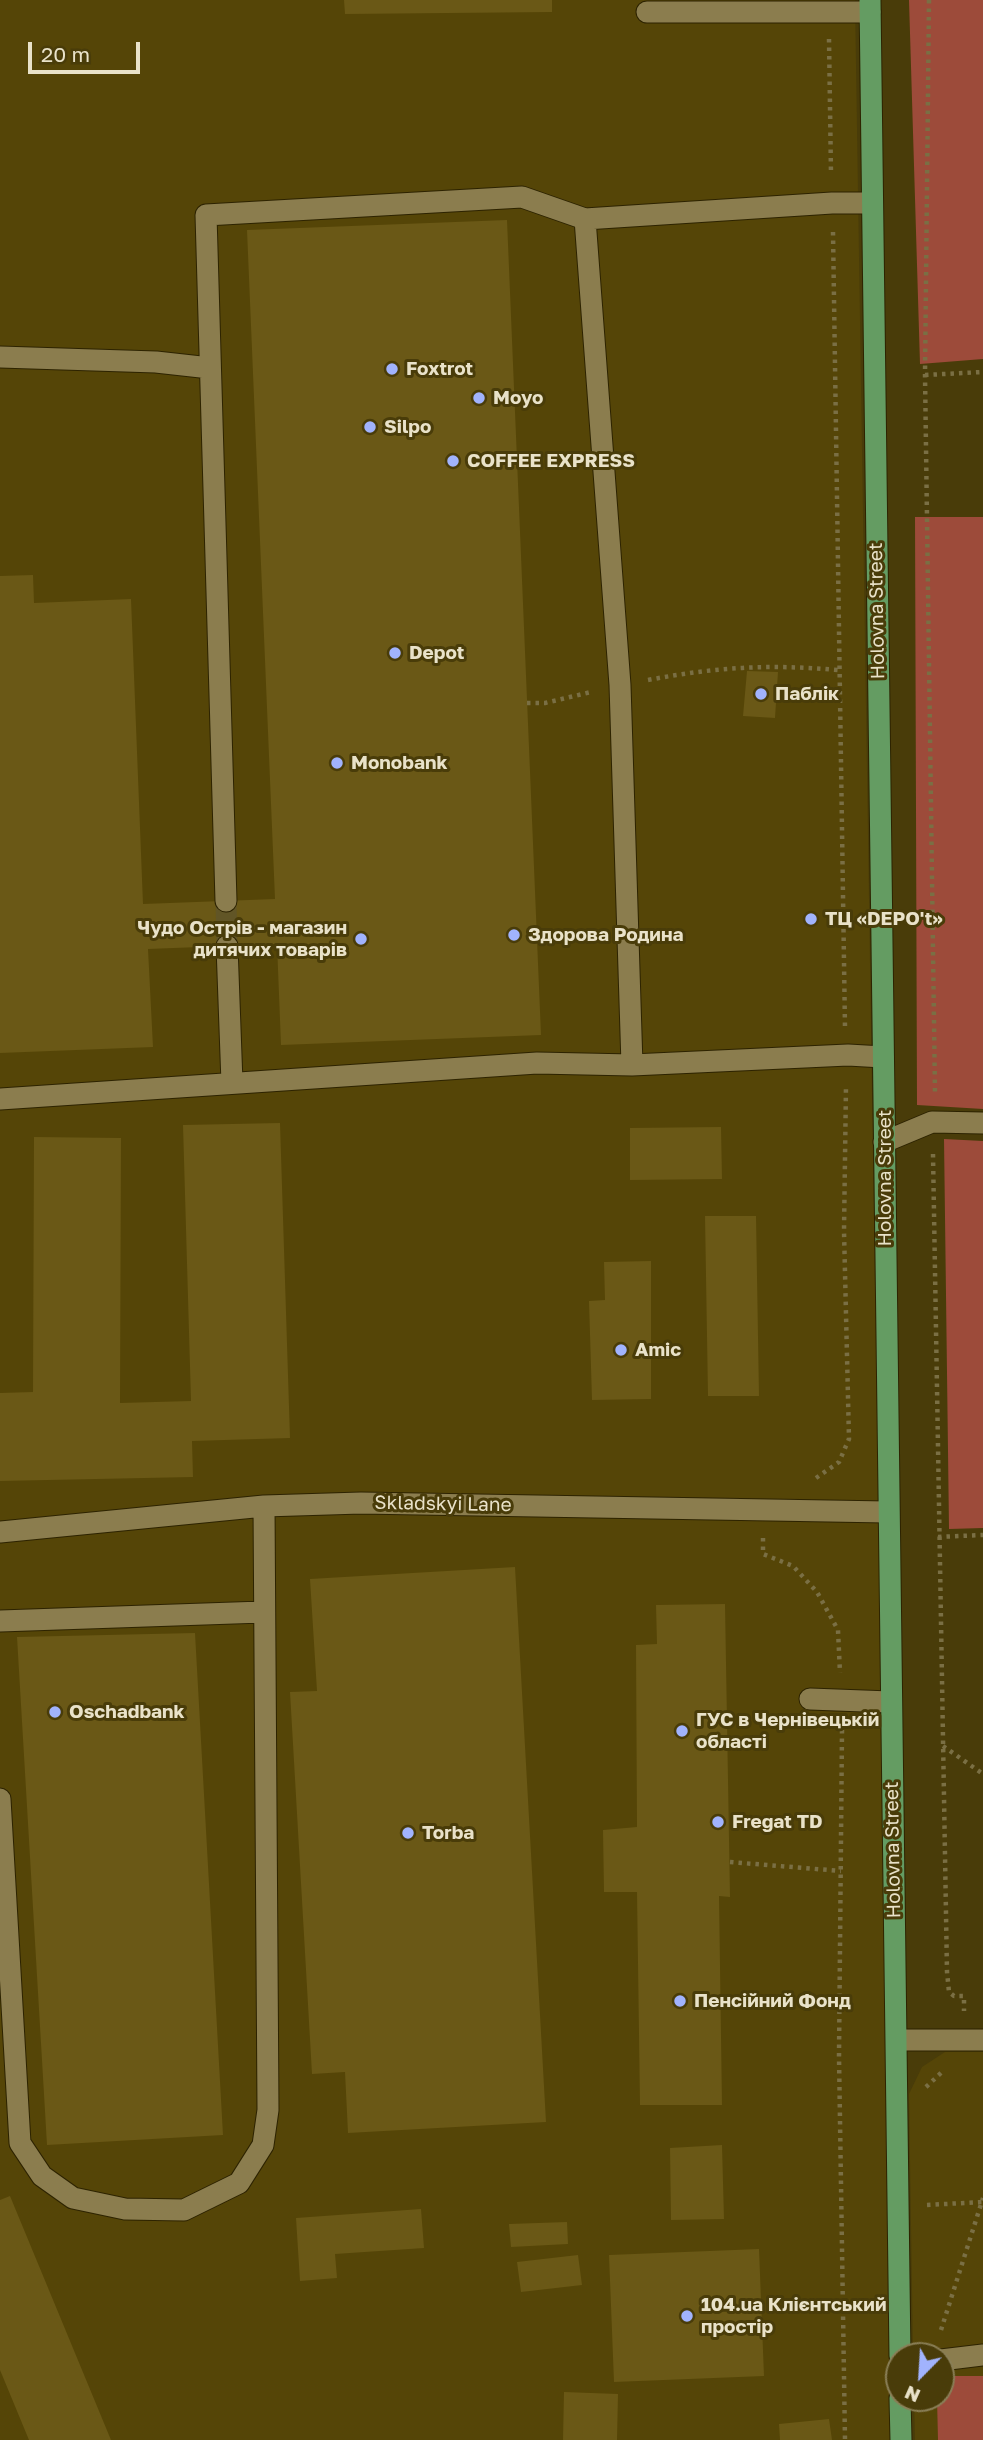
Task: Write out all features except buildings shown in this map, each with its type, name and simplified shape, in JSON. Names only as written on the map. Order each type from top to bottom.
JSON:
[{"type":"main road","name":"Holovna Street","points":[[870,6],[887,1512],[898,2040],[900,2342]]},
{"type":"main road","points":[[900,2412],[901,2440]]},
{"type":"street","points":[[646,12],[829,12],[870,6]]},
{"type":"street","points":[[226,901],[206,215],[522,197],[585,219],[832,203],[872,203]]},
{"type":"street","points":[[585,219],[620,685],[632,1065]]},
{"type":"street","points":[[0,357],[156,362],[210,368]]},
{"type":"street","points":[[228,946],[232,1083]]},
{"type":"street","points":[[0,1099],[537,1063],[632,1065],[848,1055],[883,1057]]},
{"type":"street","points":[[884,1142],[932,1122],[983,1123]]},
{"type":"street","name":"Skladskyi Lane","points":[[0,1532],[264,1506],[361,1503],[887,1512]]},
{"type":"street","points":[[0,1799],[20,2143],[42,2176],[73,2198],[125,2209],[184,2210],[240,2183],[262,2145],[268,2110],[264,1506]]},
{"type":"street","points":[[0,1621],[263,1612]]},
{"type":"street","points":[[810,1699],[890,1702]]},
{"type":"street","points":[[898,2040],[973,2040]]},
{"type":"street","points":[[955,2358],[983,2355]]},
{"type":"path","points":[[929,0],[925,375],[935,1094],[932,1122],[942,1745],[948,1986],[954,1996],[964,1996],[973,2040]]},
{"type":"path","points":[[806,1478],[819,1478],[839,1462],[849,1439],[844,1231],[848,1055],[838,670],[839,531],[829,12]]},
{"type":"path","points":[[925,375],[983,372]]},
{"type":"path","points":[[527,703],[545,703],[620,685],[727,668],[777,664],[838,670]]},
{"type":"path","points":[[765,1509],[763,1554],[793,1566],[817,1592],[838,1630],[842,1700],[839,2056],[845,2440]]},
{"type":"path","points":[[938,1537],[983,1535]]},
{"type":"path","points":[[942,1745],[983,1774]]},
{"type":"path","points":[[730,1862],[841,1871]]},
{"type":"path","points":[[921,2205],[982,2200],[938,2339]]},
{"type":"shaded area","points":[[0,0],[855,0],[891,2342],[885,2342],[885,2412],[893,2412],[893,2440],[0,2440]]},
{"type":"shaded area","points":[[909,0],[983,0],[983,359],[920,364]]},
{"type":"shaded area","points":[[915,517],[983,517],[983,1109],[917,1105]]},
{"type":"shaded area","points":[[944,1139],[983,1141],[983,1528],[949,1529]]},
{"type":"shaded area","points":[[945,2052],[983,2052],[983,2440],[915,2440],[914,2412],[955,2412],[955,2342],[913,2342],[909,2094],[922,2067]]},
{"type":"shaded area","points":[[955,2376],[983,2376],[983,2440],[938,2440],[937,2412],[955,2412]]},
{"type":"tunnel","points":[[226,901],[227,946]]},
{"type":"place","name":"Foxtrot","points":[[392,369]]},
{"type":"place","name":"Moyo","points":[[479,398]]},
{"type":"place","name":"Silpo","points":[[370,427]]},
{"type":"place","name":"COFFEE EXPRESS","points":[[453,461]]},
{"type":"place","name":"Depot","points":[[395,653]]},
{"type":"place","name":"Паблік","points":[[761,694]]},
{"type":"place","name":"Monobank","points":[[337,763]]},
{"type":"place","name":"ТЦ «DEPO't»","points":[[811,919]]},
{"type":"place","name":"Здорова Родина","points":[[514,935]]},
{"type":"place","name":"Чудо Острів - магазин дитячих товарів","points":[[361,939]]},
{"type":"place","name":"Amic","points":[[621,1350]]},
{"type":"place","name":"Oschadbank","points":[[55,1712]]},
{"type":"place","name":"ГУС в Чернівецькій області","points":[[682,1731]]},
{"type":"place","name":"Fregat TD","points":[[718,1822]]},
{"type":"place","name":"Torba","points":[[408,1833]]},
{"type":"place","name":"Пенсійний Фонд","points":[[680,2001]]},
{"type":"place","name":"104.ua Клієнтський простір","points":[[687,2316]]}]
